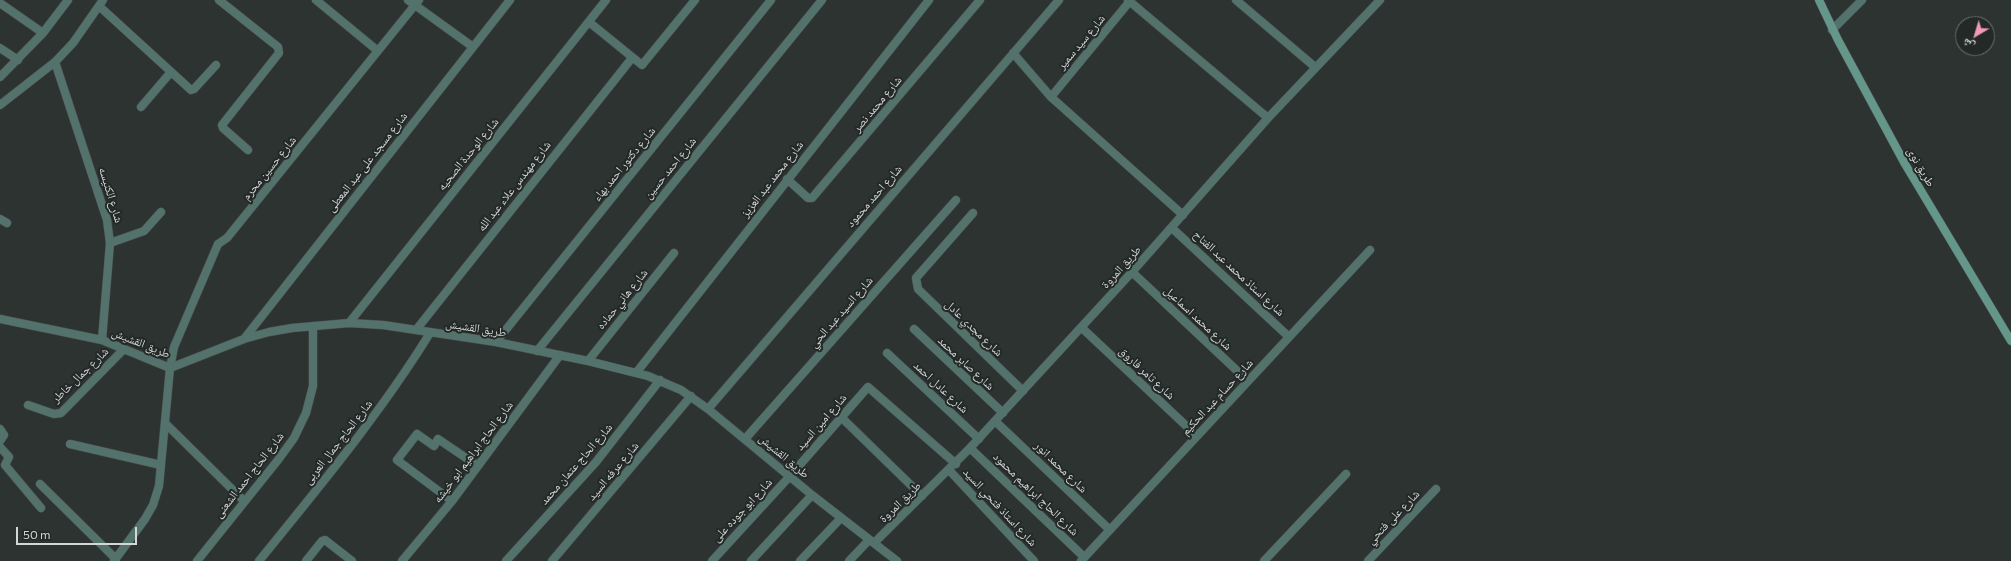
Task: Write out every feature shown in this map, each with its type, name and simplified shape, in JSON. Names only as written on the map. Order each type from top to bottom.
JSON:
[{"type":"street","points":[[0,76],[18,60],[43,33],[67,0]]},
{"type":"street","points":[[219,0],[278,47],[279,50],[279,54],[222,125],[223,128],[248,150]]},
{"type":"street","points":[[316,0],[378,51]]},
{"type":"street","name":"شارع مسجد على عبد المعطى","points":[[244,338],[510,0]]},
{"type":"street","name":"شارع الوحدة الصحيه","points":[[349,323],[606,0]]},
{"type":"street","points":[[589,22],[639,64],[644,63],[695,0]]},
{"type":"street","name":"شارع دكتور احمد بهاء","points":[[496,342],[771,0]]},
{"type":"street","name":"شارع احمد حسين","points":[[537,350],[822,0]]},
{"type":"street","name":"شارع محمد عبد العزيز","points":[[636,373],[929,0]]},
{"type":"street","name":"شارع محمد نصر","points":[[787,179],[808,198],[812,198],[980,0]]},
{"type":"street","name":"شارع احمد محمود","points":[[708,409],[1059,0]]},
{"type":"street","points":[[1236,0],[1315,67]]},
{"type":"street","name":"طريق المروة","points":[[849,561],[872,542],[956,464],[1183,216],[1268,118],[1380,0]]},
{"type":"street","name":"طريق نوى","points":[[1819,0],[1832,30],[1905,164],[2011,341]]},
{"type":"street","points":[[1832,30],[1862,0]]},
{"type":"street","points":[[1129,1],[1268,118]]},
{"type":"street","name":"شارع سيد سمير","points":[[1051,97],[1129,1]]},
{"type":"street","points":[[414,2],[473,47]]},
{"type":"street","name":"شارع حسين محرم","points":[[115,560],[145,519],[153,505],[161,465],[170,368],[176,340],[218,244],[227,238],[378,51],[414,2]]},
{"type":"street","points":[[0,3],[43,33]]},
{"type":"street","points":[[0,105],[55,62],[73,43],[101,3],[171,72],[194,90],[216,64]]},
{"type":"street","points":[[0,48],[18,60]]},
{"type":"street","points":[[1013,53],[1051,97],[1183,216]]},
{"type":"street","name":"شارع مهندس علاء عبد الله","points":[[416,330],[632,58]]},
{"type":"street","name":"شارع الكنيسه","points":[[55,62],[107,220],[110,243],[102,340]]},
{"type":"street","points":[[142,107],[171,72]]},
{"type":"street","name":"شارع السيد عبد الحي","points":[[745,439],[956,200]]},
{"type":"street","points":[[110,243],[142,232],[161,212]]},
{"type":"street","name":"شارع مجدي عادل","points":[[973,213],[916,278],[918,289],[921,294],[1023,391]]},
{"type":"street","name":"شارع استاذ محمد عبد الفتاح","points":[[1172,228],[1289,337]]},
{"type":"street","name":"شارع حسام عبد الحكيم","points":[[1082,559],[1370,250]]},
{"type":"street","name":"شارع هاني حماده","points":[[588,361],[674,253]]},
{"type":"street","name":"شارع محمد اسماعيل","points":[[1132,272],[1248,381]]},
{"type":"street","name":"طريق القشيش","points":[[0,319],[102,340],[170,368],[244,338],[292,328],[349,323],[383,325],[496,342],[588,361],[636,373],[660,380],[691,396],[812,495],[897,561]]},
{"type":"street","name":"شارع الحاج احمد الشعنى","points":[[197,561],[294,438],[306,413],[313,386],[313,326]]},
{"type":"street","name":"شارع تامر فاروق","points":[[1082,328],[1197,436]]},
{"type":"street","name":"شارع صابر محمد","points":[[914,329],[1003,413]]},
{"type":"street","name":"شارع الحاج جمال العربى","points":[[259,561],[403,378],[430,333]]},
{"type":"street","name":"شارع جمال خاطر","points":[[28,405],[54,414],[61,413],[124,349]]},
{"type":"street","name":"شارع عادل احمد","points":[[887,353],[979,439]]},
{"type":"street","name":"شارع الحاج ابراهيم ابو خيشه","points":[[402,561],[452,501],[560,355]]},
{"type":"street","name":"شارع الحاج عتمان محمد","points":[[506,561],[596,462],[660,380]]},
{"type":"street","name":"شارع امين السيد","points":[[790,476],[867,387],[870,387],[956,464]]},
{"type":"street","name":"شارع عرفه السيد","points":[[552,561],[691,396]]},
{"type":"street","points":[[841,417],[922,496]]},
{"type":"street","name":"شارع محمد انور","points":[[995,421],[1110,530]]},
{"type":"street","points":[[165,423],[244,501]]},
{"type":"street","points":[[0,429],[4,435],[0,441]]},
{"type":"street","points":[[452,501],[397,460],[417,434],[434,446],[439,439],[478,466]]},
{"type":"street","points":[[70,444],[161,465]]},
{"type":"street","points":[[0,447],[9,457],[5,465],[41,508]]},
{"type":"street","name":"شارع الحاج ابراهيم محمود","points":[[970,448],[1082,559]]},
{"type":"street","name":"شارع استاذ فتحي السيد","points":[[949,470],[1034,561]]},
{"type":"street","points":[[1264,561],[1346,474]]},
{"type":"street","name":"شارع ابو جوده على","points":[[712,561],[790,476]]},
{"type":"street","points":[[40,484],[115,560]]},
{"type":"street","name":"شارع على فتحي","points":[[1368,561],[1436,489]]},
{"type":"street","points":[[751,561],[812,495]]},
{"type":"street","points":[[800,561],[841,518]]},
{"type":"street","points":[[306,561],[322,541],[325,540],[352,561]]}]
